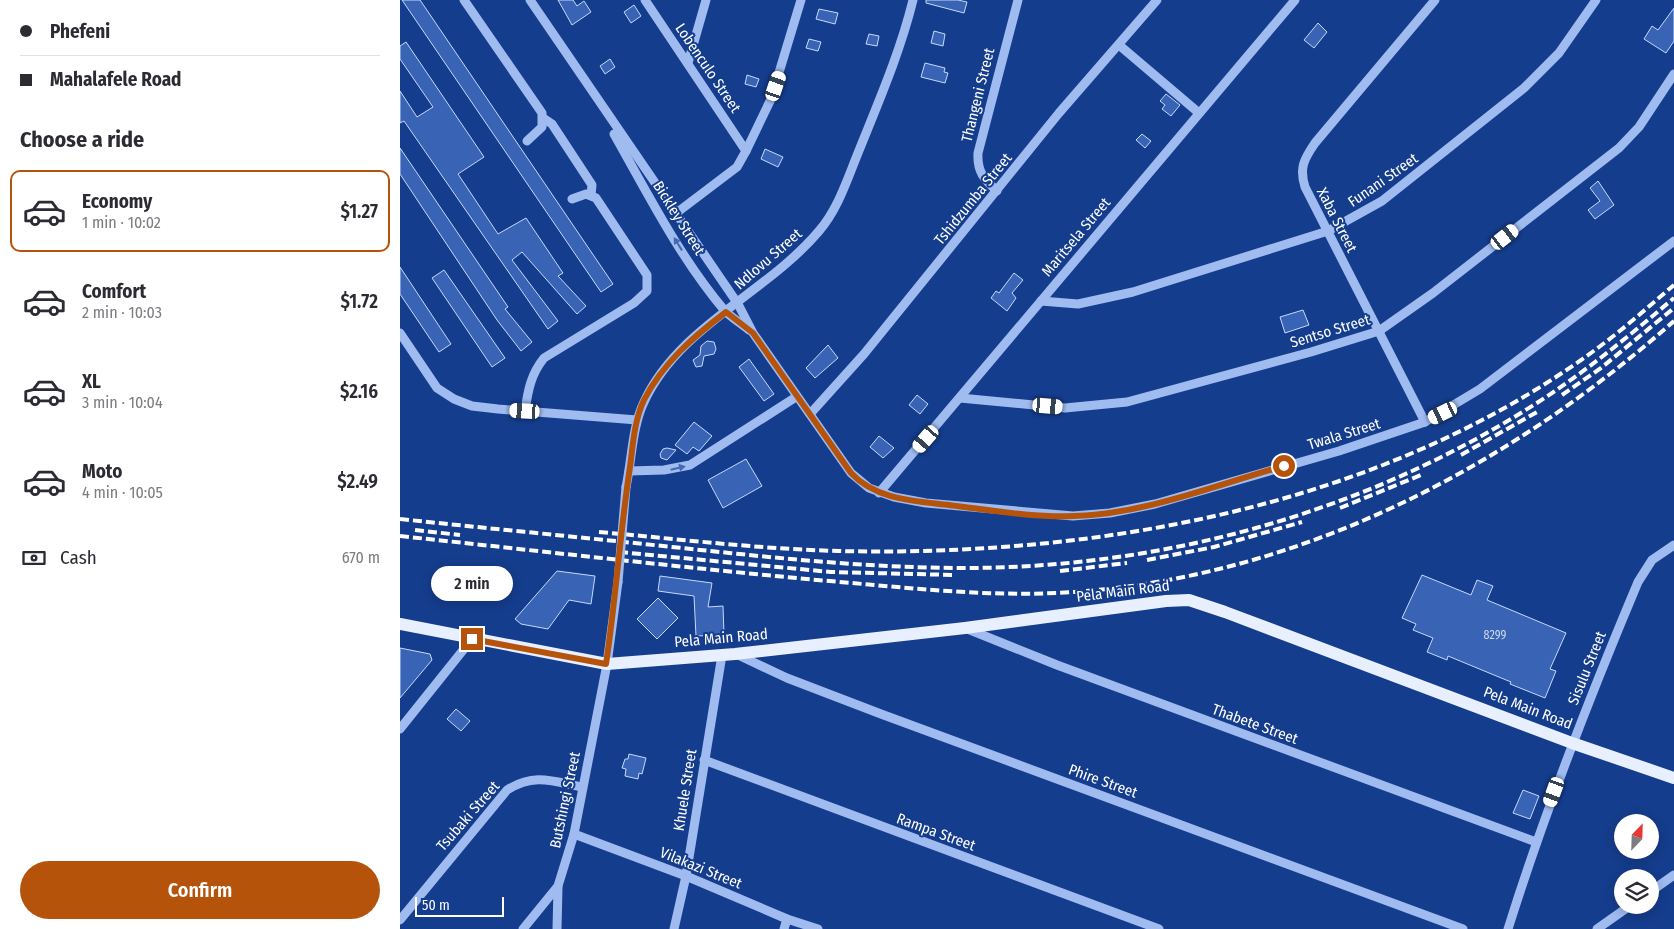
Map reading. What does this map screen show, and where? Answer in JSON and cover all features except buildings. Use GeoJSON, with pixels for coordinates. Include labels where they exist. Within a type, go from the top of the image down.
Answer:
{"type":"FeatureCollection","features":[{"type":"Feature","properties":{"kind":"main road","name":"Pela Main Road"},"geometry":{"type":"LineString","coordinates":[[400,624],[606,664],[735,654],[965,628],[1166,600],[1189,600],[1674,778]]}},
{"type":"Feature","properties":{"kind":"street"},"geometry":{"type":"LineString","coordinates":[[464,0],[543,118],[552,124],[592,185],[591,195]]}},
{"type":"Feature","properties":{"kind":"street","name":"Bickley Street"},"geometry":{"type":"LineString","coordinates":[[530,0],[600,105],[738,304],[753,333],[796,396],[851,473],[858,481],[879,493]]}},
{"type":"Feature","properties":{"kind":"street","name":"Lobenculo Street"},"geometry":{"type":"LineString","coordinates":[[646,0],[746,151]]}},
{"type":"Feature","properties":{"kind":"street"},"geometry":{"type":"LineString","coordinates":[[688,63],[706,0]]}},
{"type":"Feature","properties":{"kind":"street"},"geometry":{"type":"LineString","coordinates":[[675,214],[736,167],[746,151],[771,99],[801,0]]}},
{"type":"Feature","properties":{"kind":"street","name":"Ndlovu Street"},"geometry":{"type":"LineString","coordinates":[[618,582],[626,487],[637,420],[643,402],[666,365],[684,347],[787,264],[820,231],[837,204],[895,59],[913,0]]}},
{"type":"Feature","properties":{"kind":"street","name":"Thangeni Street"},"geometry":{"type":"LineString","coordinates":[[997,191],[980,173],[977,164],[978,153],[1018,0]]}},
{"type":"Feature","properties":{"kind":"street","name":"Tshidzumba Street"},"geometry":{"type":"LineString","coordinates":[[810,414],[864,354],[1059,114],[1157,0]]}},
{"type":"Feature","properties":{"kind":"street","name":"Maritsela Street"},"geometry":{"type":"LineString","coordinates":[[879,493],[1295,0]]}},
{"type":"Feature","properties":{"kind":"street","name":"Xaba Street"},"geometry":{"type":"LineString","coordinates":[[1425,422],[1301,175],[1305,157],[1435,0]]}},
{"type":"Feature","properties":{"kind":"street","name":"Funani Street"},"geometry":{"type":"LineString","coordinates":[[1041,301],[1078,304],[1133,292],[1328,231],[1382,201],[1524,88],[1559,53],[1596,0]]}},
{"type":"Feature","properties":{"kind":"street"},"geometry":{"type":"LineString","coordinates":[[1119,45],[1199,113]]}},
{"type":"Feature","properties":{"kind":"street","name":"Sentso Street"},"geometry":{"type":"LineString","coordinates":[[960,398],[1065,408],[1118,403],[1311,352],[1379,331],[1433,293],[1619,148],[1639,127],[1674,74]]}},
{"type":"Feature","properties":{"kind":"street","name":"Bickley Street"},"geometry":{"type":"LineString","coordinates":[[600,105],[611,130],[671,232],[726,312],[753,333]]}},
{"type":"Feature","properties":{"kind":"street"},"geometry":{"type":"LineString","coordinates":[[527,141],[542,127],[543,118]]}},
{"type":"Feature","properties":{"kind":"street"},"geometry":{"type":"LineString","coordinates":[[525,411],[529,384],[535,370],[544,358],[634,303],[647,291],[647,274],[598,201],[591,195],[577,195],[572,199]]}},
{"type":"Feature","properties":{"kind":"street","name":"Twala Street"},"geometry":{"type":"LineString","coordinates":[[879,493],[926,503],[1053,516],[1110,513],[1155,504],[1339,451],[1425,422],[1480,389],[1674,240]]}},
{"type":"Feature","properties":{"kind":"street"},"geometry":{"type":"LineString","coordinates":[[400,334],[437,388],[454,399],[472,406],[637,420]]}},
{"type":"Feature","properties":{"kind":"street"},"geometry":{"type":"LineString","coordinates":[[629,471],[664,470],[690,465],[796,396]]}},
{"type":"Feature","properties":{"kind":"street","name":"Sisulu Street"},"geometry":{"type":"LineString","coordinates":[[1508,929],[1536,842],[1572,742],[1646,567],[1674,545]]}},
{"type":"Feature","properties":{"kind":"street","name":"Butshingi Street"},"geometry":{"type":"LineString","coordinates":[[523,929],[558,886],[574,834],[606,664],[618,582]]}},
{"type":"Feature","properties":{"kind":"street","name":"Thabete Street"},"geometry":{"type":"LineString","coordinates":[[965,628],[1057,666],[1536,842]]}},
{"type":"Feature","properties":{"kind":"street"},"geometry":{"type":"LineString","coordinates":[[400,730],[472,639]]}},
{"type":"Feature","properties":{"kind":"street","name":"Phire Street"},"geometry":{"type":"LineString","coordinates":[[735,654],[787,678],[880,714],[1463,929]]}},
{"type":"Feature","properties":{"kind":"street","name":"Khuele Street"},"geometry":{"type":"LineString","coordinates":[[674,929],[686,876],[722,655]]}},
{"type":"Feature","properties":{"kind":"street","name":"Rampa Street"},"geometry":{"type":"LineString","coordinates":[[704,760],[1159,929]]}},
{"type":"Feature","properties":{"kind":"street","name":"Tsubaki Street"},"geometry":{"type":"LineString","coordinates":[[400,920],[507,790],[528,780],[538,779],[582,787]]}},
{"type":"Feature","properties":{"kind":"street","name":"Vilakazi Street"},"geometry":{"type":"LineString","coordinates":[[574,834],[686,876],[787,919],[818,929]]}},
{"type":"Feature","properties":{"kind":"street"},"geometry":{"type":"LineString","coordinates":[[1659,886],[1674,875]]}},
{"type":"Feature","properties":{"kind":"street"},"geometry":{"type":"LineString","coordinates":[[557,929],[558,886]]}},
{"type":"Feature","properties":{"kind":"street"},"geometry":{"type":"LineString","coordinates":[[1597,929],[1618,914]]}},
{"type":"Feature","properties":{"kind":"street"},"geometry":{"type":"LineString","coordinates":[[784,929],[787,919]]}},
{"type":"Feature","properties":{"kind":"railway"},"geometry":{"type":"LineString","coordinates":[[599,532],[809,550],[938,550],[1038,544],[1138,531],[1237,511],[1333,483],[1427,447],[1516,402],[1599,347],[1628,325],[1674,285]]}},
{"type":"Feature","properties":{"kind":"railway"},"geometry":{"type":"LineString","coordinates":[[400,519],[788,559],[929,568],[1042,565],[1119,557],[1196,543],[1271,524],[1345,499],[1417,469],[1486,434],[1552,393],[1584,371],[1674,298]]}},
{"type":"Feature","properties":{"kind":"railway"},"geometry":{"type":"LineString","coordinates":[[1562,395],[1601,368],[1674,308]]}},
{"type":"Feature","properties":{"kind":"railway"},"geometry":{"type":"LineString","coordinates":[[400,536],[713,570],[978,593],[1074,592],[1158,582],[1239,564],[1319,538],[1396,506],[1470,468],[1541,424],[1609,374],[1674,321]]}},
{"type":"Feature","properties":{"kind":"railway"},"geometry":{"type":"LineString","coordinates":[[1461,455],[1537,412]]}},
{"type":"Feature","properties":{"kind":"railway"},"geometry":{"type":"LineString","coordinates":[[1340,508],[1421,475]]}},
{"type":"Feature","properties":{"kind":"railway"},"geometry":{"type":"LineString","coordinates":[[1147,560],[1214,547],[1302,522]]}},
{"type":"Feature","properties":{"kind":"railway"},"geometry":{"type":"LineString","coordinates":[[415,530],[460,535]]}},
{"type":"Feature","properties":{"kind":"railway"},"geometry":{"type":"LineString","coordinates":[[619,552],[831,572],[955,575]]}},
{"type":"Feature","properties":{"kind":"railway"},"geometry":{"type":"LineString","coordinates":[[1060,571],[1127,563]]}},
{"type":"Feature","properties":{"kind":"route"},"geometry":{"type":"LineString","coordinates":[[472,639],[606,664],[618,582],[626,487],[637,420],[643,402],[666,365],[684,347],[726,312],[753,333],[851,473],[858,481],[879,493],[926,503],[1039,515],[1089,515],[1155,504],[1284,466]]}}]}
